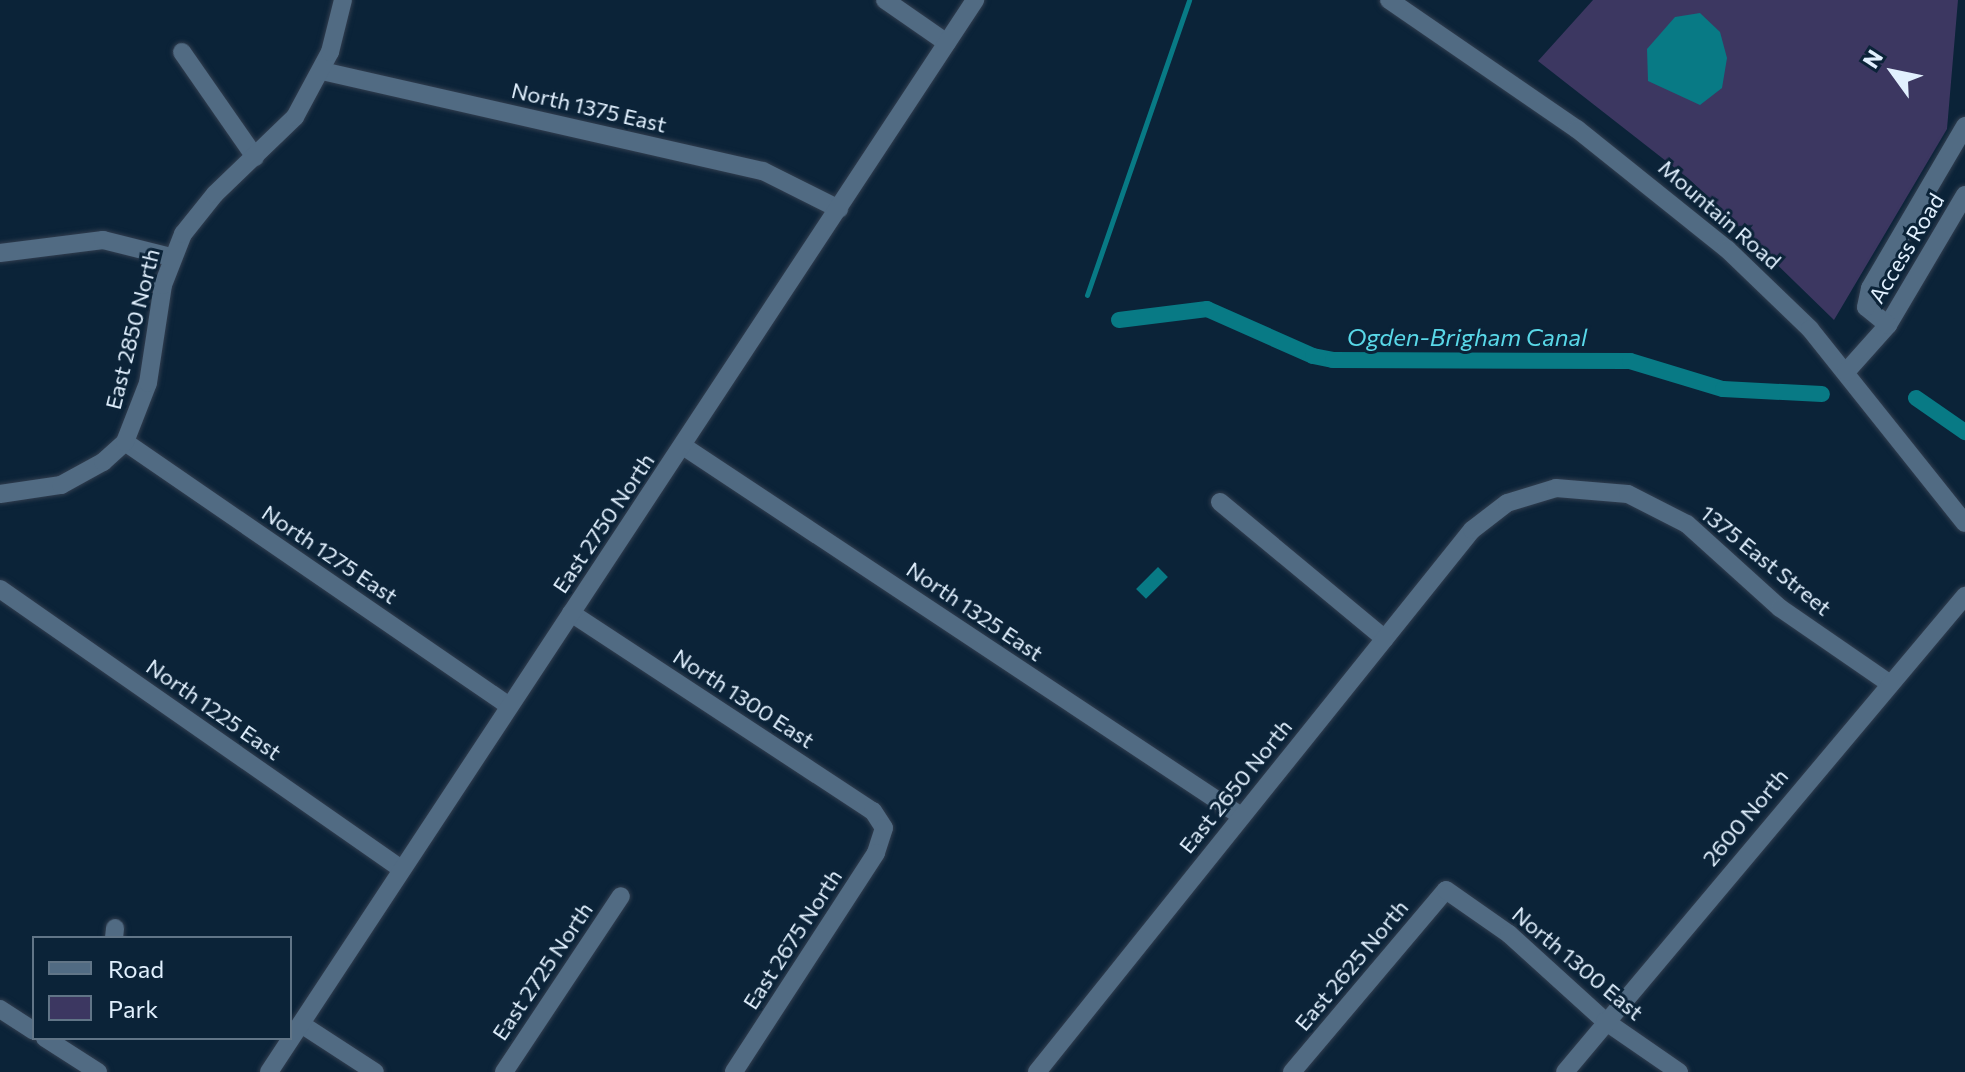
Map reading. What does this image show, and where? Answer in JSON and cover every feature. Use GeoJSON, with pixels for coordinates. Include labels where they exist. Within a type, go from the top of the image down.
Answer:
{"type":"FeatureCollection","features":[{"type":"Feature","properties":{"kind":"street","name":"East 2850 North"},"geometry":{"type":"LineString","coordinates":[[0,494],[61,485],[103,462],[125,442],[148,383],[171,257],[197,214],[295,117],[322,71],[343,0]]}},
{"type":"Feature","properties":{"kind":"street"},"geometry":{"type":"LineString","coordinates":[[885,0],[947,43]]}},
{"type":"Feature","properties":{"kind":"street","name":"East 2750 North"},"geometry":{"type":"LineString","coordinates":[[292,1038],[975,0]]}},
{"type":"Feature","properties":{"kind":"street","name":"Mountain Road"},"geometry":{"type":"LineString","coordinates":[[1389,0],[1577,129],[1663,195],[1770,289],[1846,372],[1965,523]]}},
{"type":"Feature","properties":{"kind":"street"},"geometry":{"type":"LineString","coordinates":[[182,52],[255,157]]}},
{"type":"Feature","properties":{"kind":"street","name":"North 1375 East"},"geometry":{"type":"LineString","coordinates":[[322,71],[763,171],[839,209]]}},
{"type":"Feature","properties":{"kind":"street"},"geometry":{"type":"LineString","coordinates":[[1888,325],[1866,307],[1870,288],[1965,126]]}},
{"type":"Feature","properties":{"kind":"street","name":"Access Road"},"geometry":{"type":"LineString","coordinates":[[1846,372],[1888,325],[1965,195]]}},
{"type":"Feature","properties":{"kind":"street"},"geometry":{"type":"LineString","coordinates":[[0,253],[103,240],[171,257]]}},
{"type":"Feature","properties":{"kind":"street","name":"North 1275 East"},"geometry":{"type":"LineString","coordinates":[[125,442],[509,706]]}},
{"type":"Feature","properties":{"kind":"street","name":"North 1325 East"},"geometry":{"type":"LineString","coordinates":[[683,446],[1241,816]]}},
{"type":"Feature","properties":{"kind":"street","name":"1375 East Street"},"geometry":{"type":"LineString","coordinates":[[1472,530],[1507,503],[1556,488],[1628,494],[1687,524],[1780,608],[1890,684]]}},
{"type":"Feature","properties":{"kind":"street"},"geometry":{"type":"LineString","coordinates":[[1220,502],[1385,639]]}},
{"type":"Feature","properties":{"kind":"street","name":"East 2650 North"},"geometry":{"type":"LineString","coordinates":[[1037,1072],[1472,530]]}},
{"type":"Feature","properties":{"kind":"street","name":"North 1225 East"},"geometry":{"type":"LineString","coordinates":[[0,589],[402,869]]}},
{"type":"Feature","properties":{"kind":"street","name":"2600 North"},"geometry":{"type":"LineString","coordinates":[[1565,1072],[1965,596]]}},
{"type":"Feature","properties":{"kind":"street","name":"North 1300 East"},"geometry":{"type":"LineString","coordinates":[[571,613],[873,811],[884,828]]}},
{"type":"Feature","properties":{"kind":"street","name":"East 2675 North"},"geometry":{"type":"LineString","coordinates":[[734,1072],[876,853],[884,828]]}},
{"type":"Feature","properties":{"kind":"street","name":"North 1300 East"},"geometry":{"type":"LineString","coordinates":[[1446,890],[1509,934],[1605,1021],[1679,1072]]}},
{"type":"Feature","properties":{"kind":"street","name":"East 2625 North"},"geometry":{"type":"LineString","coordinates":[[1292,1072],[1446,890]]}},
{"type":"Feature","properties":{"kind":"street","name":"East 2725 North"},"geometry":{"type":"LineString","coordinates":[[504,1072],[621,896]]}},
{"type":"Feature","properties":{"kind":"street"},"geometry":{"type":"LineString","coordinates":[[0,1009],[32,1030]]}},
{"type":"Feature","properties":{"kind":"street"},"geometry":{"type":"LineString","coordinates":[[301,1024],[375,1072]]}},
{"type":"Feature","properties":{"kind":"street"},"geometry":{"type":"LineString","coordinates":[[54,1040],[98,1072]]}},
{"type":"Feature","properties":{"kind":"street","name":"East 2750 North"},"geometry":{"type":"LineString","coordinates":[[269,1072],[290,1040]]}},
{"type":"Feature","properties":{"kind":"green space"},"geometry":{"type":"Polygon","coordinates":[[[1593,0],[1958,0],[1947,129],[1834,320],[1689,179],[1538,61],[1593,0]]]}},
{"type":"Feature","properties":{"kind":"shaded area"},"geometry":{"type":"Polygon","coordinates":[[[1700,13],[1720,32],[1727,58],[1722,88],[1700,105],[1648,81],[1647,49],[1675,17],[1700,13]]]}},
{"type":"Feature","properties":{"kind":"shaded area"},"geometry":{"type":"Polygon","coordinates":[[[1158,567],[1168,577],[1146,599],[1136,589],[1158,567]]]}},
{"type":"Feature","properties":{"kind":"waterway"},"geometry":{"type":"LineString","coordinates":[[1087,295],[1189,0]]}},
{"type":"Feature","properties":{"kind":"waterway","name":"Ogden-Brigham Canal"},"geometry":{"type":"LineString","coordinates":[[1119,320],[1207,309],[1313,356],[1333,360],[1630,361],[1723,389],[1822,394]]}},
{"type":"Feature","properties":{"kind":"waterway","name":"Ogden-Brigham Canal"},"geometry":{"type":"LineString","coordinates":[[1916,398],[1965,432]]}}]}
